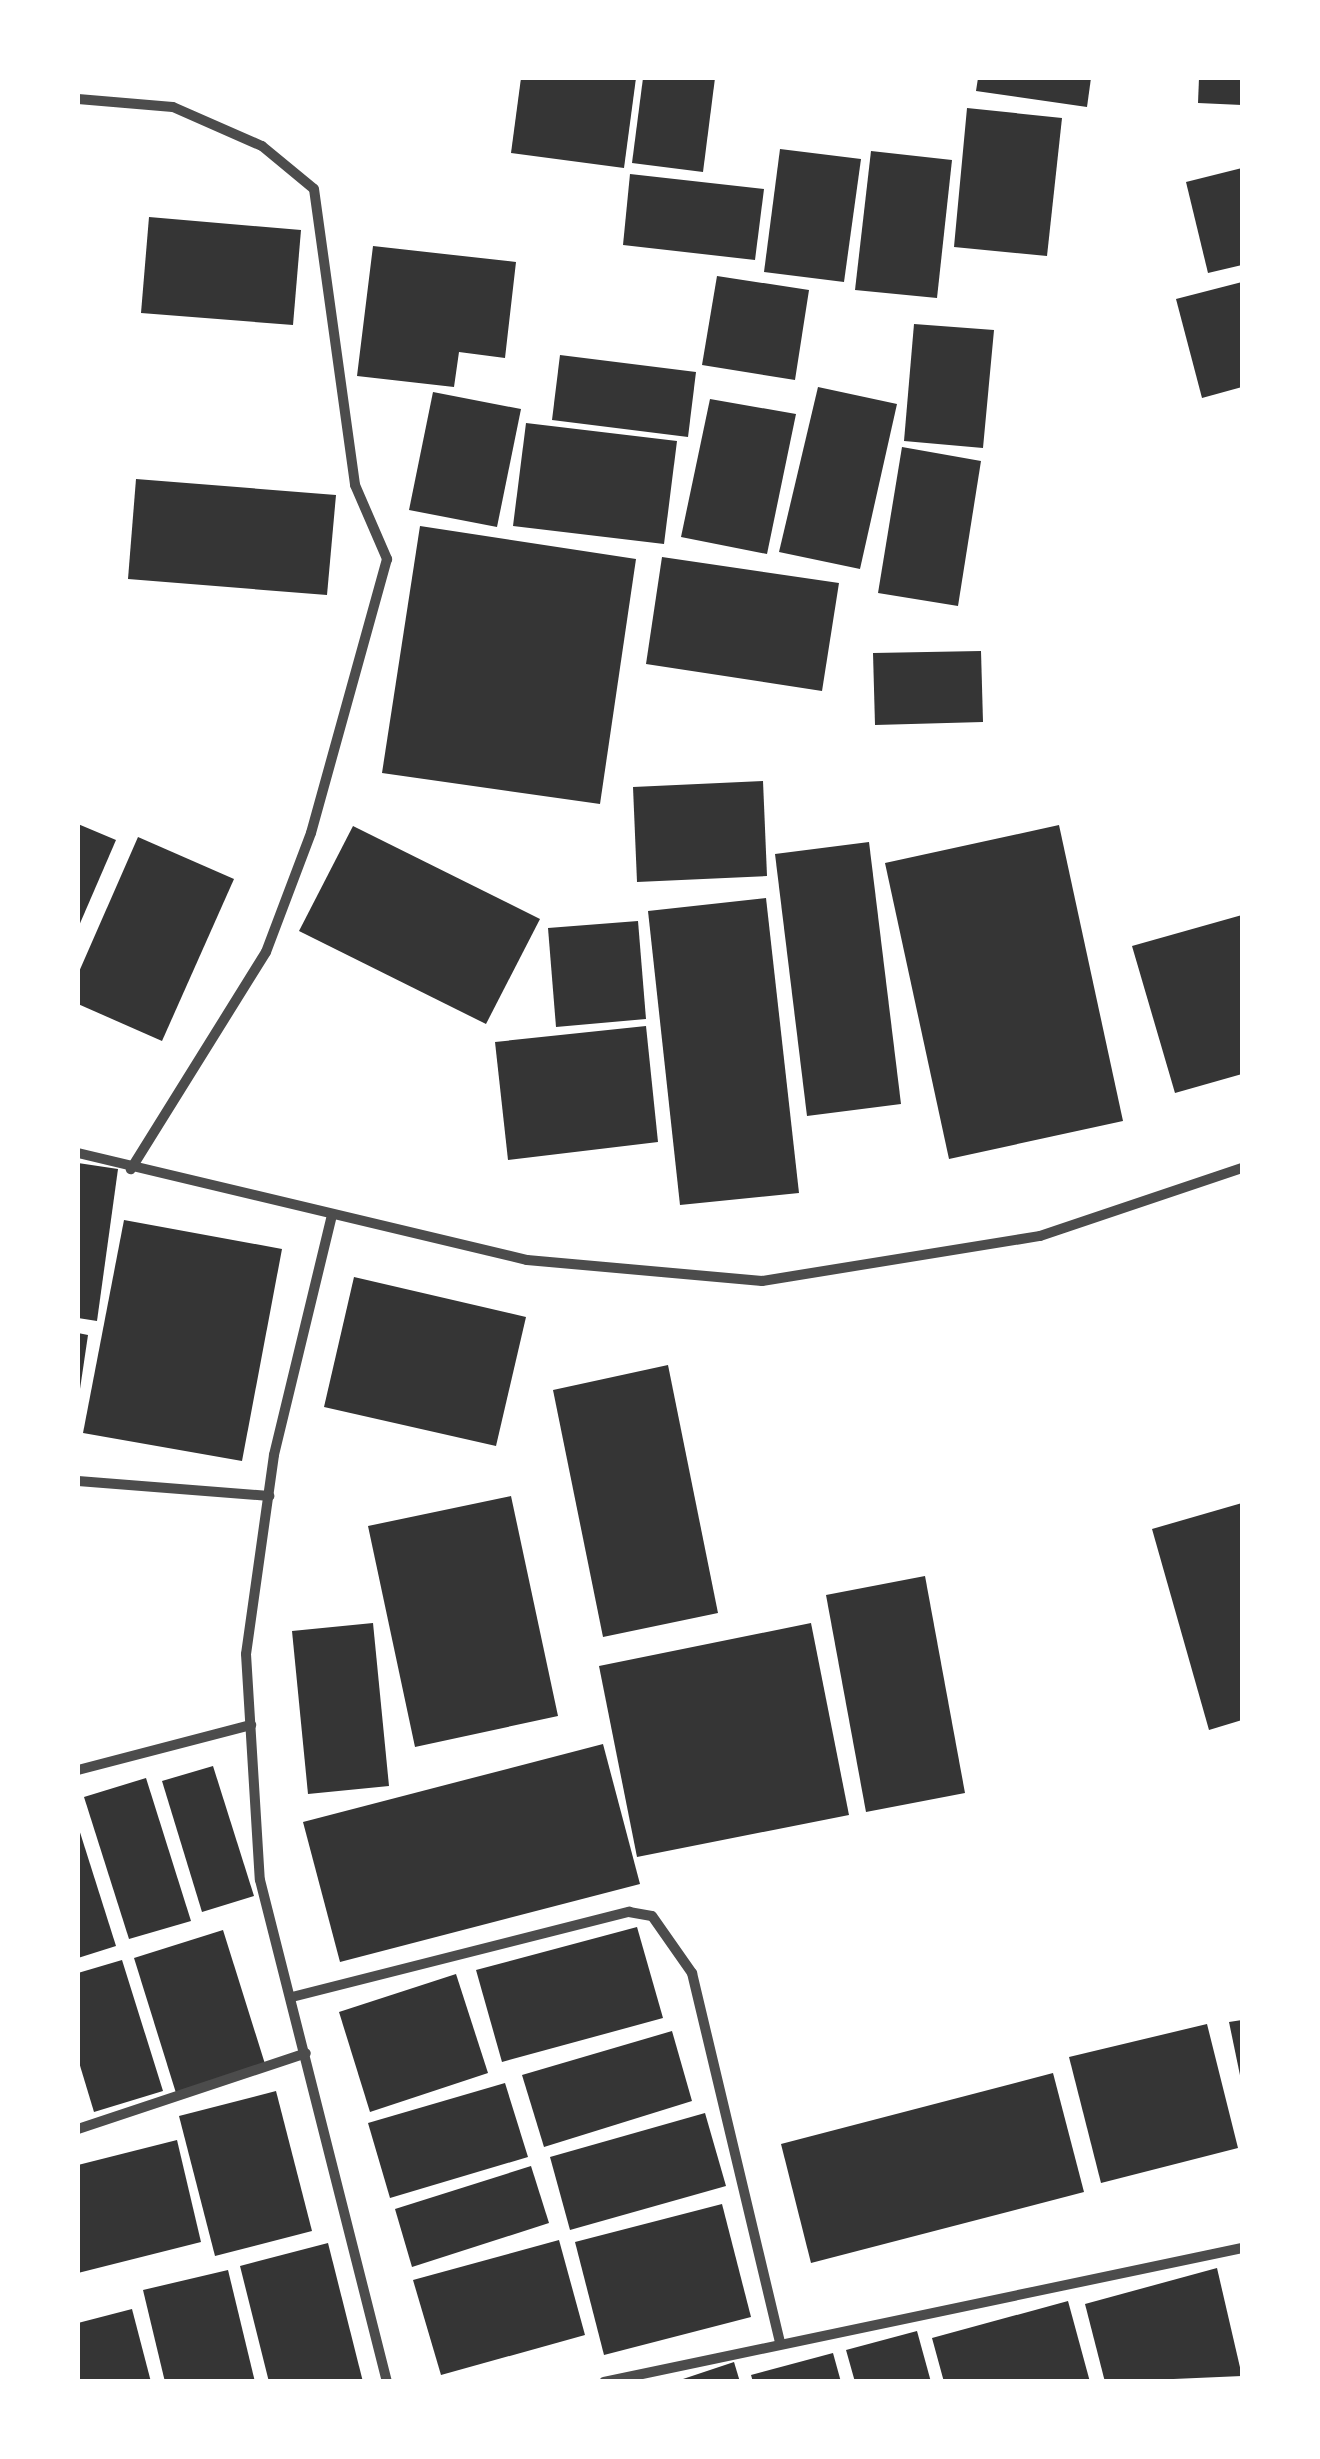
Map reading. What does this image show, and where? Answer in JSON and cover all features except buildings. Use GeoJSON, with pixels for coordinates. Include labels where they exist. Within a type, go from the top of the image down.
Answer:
{"type":"FeatureCollection","features":[{"type":"Feature","properties":{"kind":"street"},"geometry":{"type":"LineString","coordinates":[[78,99],[173,107],[262,146],[314,188],[356,484],[386,559],[312,833],[266,952],[131,1169]]}},
{"type":"Feature","properties":{"kind":"street"},"geometry":{"type":"LineString","coordinates":[[78,1153],[131,1169],[527,1260],[762,1281],[1040,1236],[1242,1168]]}},
{"type":"Feature","properties":{"kind":"street"},"geometry":{"type":"LineString","coordinates":[[332,1215],[268,1496],[246,1654],[260,1880],[387,2382]]}},
{"type":"Feature","properties":{"kind":"street"},"geometry":{"type":"LineString","coordinates":[[78,1482],[268,1496]]}},
{"type":"Feature","properties":{"kind":"street"},"geometry":{"type":"LineString","coordinates":[[78,1770],[251,1725]]}},
{"type":"Feature","properties":{"kind":"street"},"geometry":{"type":"LineString","coordinates":[[292,1997],[629,1912],[652,1916],[692,1973],[780,2343]]}},
{"type":"Feature","properties":{"kind":"street"},"geometry":{"type":"LineString","coordinates":[[78,2129],[306,2053]]}},
{"type":"Feature","properties":{"kind":"street"},"geometry":{"type":"LineString","coordinates":[[604,2382],[1242,2248]]}}]}
